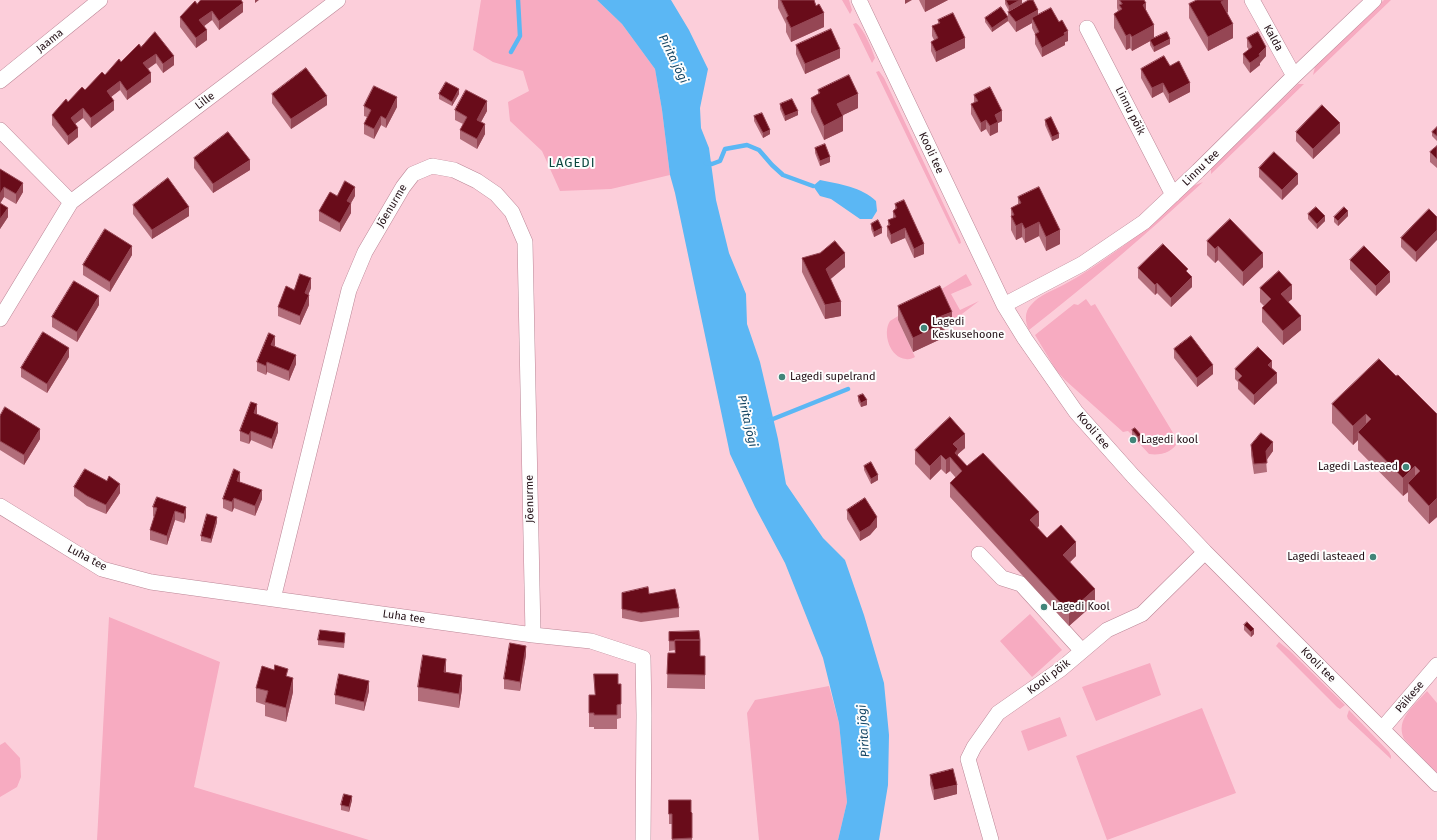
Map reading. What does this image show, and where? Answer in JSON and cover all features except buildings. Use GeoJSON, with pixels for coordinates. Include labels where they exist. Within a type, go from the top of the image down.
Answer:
{"type":"FeatureCollection","features":[{"type":"Feature","properties":{"kind":"street","name":"Jaama"},"geometry":{"type":"LineString","coordinates":[[0,81],[100,0]]}},
{"type":"Feature","properties":{"kind":"street","name":"Lille"},"geometry":{"type":"LineString","coordinates":[[0,319],[71,202],[338,0]]}},
{"type":"Feature","properties":{"kind":"street","name":"Kooli tee"},"geometry":{"type":"LineString","coordinates":[[859,0],[1004,305],[1025,339],[1076,412],[1133,476],[1205,552],[1437,784]]}},
{"type":"Feature","properties":{"kind":"street","name":"Kalda"},"geometry":{"type":"LineString","coordinates":[[1252,0],[1294,76]]}},
{"type":"Feature","properties":{"kind":"street","name":"Linnu tee"},"geometry":{"type":"LineString","coordinates":[[1004,305],[1088,259],[1144,222],[1374,0]]}},
{"type":"Feature","properties":{"kind":"street","name":"Linnu põik"},"geometry":{"type":"LineString","coordinates":[[1087,28],[1173,195]]}},
{"type":"Feature","properties":{"kind":"street"},"geometry":{"type":"LineString","coordinates":[[0,130],[71,202]]}},
{"type":"Feature","properties":{"kind":"street","name":"Jõenurme"},"geometry":{"type":"LineString","coordinates":[[273,599],[349,290],[365,252],[402,187],[413,174],[432,166],[454,170],[477,181],[496,194],[512,212],[525,242],[533,635]]}},
{"type":"Feature","properties":{"kind":"street","name":"Luha tee"},"geometry":{"type":"LineString","coordinates":[[0,506],[102,569],[151,582],[533,635],[591,641],[643,658],[643,840]]}},
{"type":"Feature","properties":{"kind":"street","name":"Kooli põik"},"geometry":{"type":"LineString","coordinates":[[991,840],[968,759],[974,747],[998,713],[1061,669],[1107,630],[1142,614],[1205,552]]}},
{"type":"Feature","properties":{"kind":"street"},"geometry":{"type":"LineString","coordinates":[[979,554],[1002,578],[1021,584],[1082,651]]}},
{"type":"Feature","properties":{"kind":"street","name":"Päikese"},"geometry":{"type":"LineString","coordinates":[[1382,729],[1437,665]]}},
{"type":"Feature","properties":{"kind":"shaded area"},"geometry":{"type":"Polygon","coordinates":[[[481,0],[597,0],[622,24],[655,69],[670,175],[611,189],[560,191],[542,151],[510,121],[508,102],[529,91],[523,71],[493,62],[473,50],[481,0]]]}},
{"type":"Feature","properties":{"kind":"shaded area"},"geometry":{"type":"Polygon","coordinates":[[[842,0],[849,0],[852,10],[850,14],[842,0]]]}},
{"type":"Feature","properties":{"kind":"shaded area"},"geometry":{"type":"Polygon","coordinates":[[[1384,0],[1391,0],[1313,75],[1315,67],[1384,0]]]}},
{"type":"Feature","properties":{"kind":"shaded area"},"geometry":{"type":"Polygon","coordinates":[[[856,23],[865,34],[872,50],[875,58],[872,63],[853,24],[856,23]]]}},
{"type":"Feature","properties":{"kind":"shaded area"},"geometry":{"type":"Polygon","coordinates":[[[879,71],[884,78],[960,239],[961,243],[959,244],[876,72],[879,71]]]}},
{"type":"Feature","properties":{"kind":"shaded area"},"geometry":{"type":"Polygon","coordinates":[[[1298,84],[1304,84],[1211,174],[1211,169],[1298,84]]]}},
{"type":"Feature","properties":{"kind":"shaded area"},"geometry":{"type":"Polygon","coordinates":[[[1203,182],[1118,258],[1029,330],[1026,314],[1034,301],[1082,274],[1120,248],[1152,223],[1193,186],[1203,182]]]}},
{"type":"Feature","properties":{"kind":"shaded area"},"geometry":{"type":"Polygon","coordinates":[[[966,274],[972,285],[951,294],[960,310],[979,301],[958,317],[952,326],[898,320],[915,357],[911,359],[900,358],[892,350],[887,338],[890,321],[966,274]]]}},
{"type":"Feature","properties":{"kind":"shaded area"},"geometry":{"type":"Polygon","coordinates":[[[1086,299],[1091,306],[1095,304],[1178,441],[1170,450],[1162,454],[1149,454],[1138,442],[1135,432],[1132,435],[1128,431],[1123,432],[1065,380],[1056,370],[1035,335],[1074,304],[1078,305],[1086,299]]]}},
{"type":"Feature","properties":{"kind":"shaded area"},"geometry":{"type":"Polygon","coordinates":[[[1030,614],[1062,650],[1032,677],[1000,641],[1030,614]]]}},
{"type":"Feature","properties":{"kind":"shaded area"},"geometry":{"type":"Polygon","coordinates":[[[109,617],[220,662],[194,787],[369,840],[97,840],[109,617]]]}},
{"type":"Feature","properties":{"kind":"shaded area"},"geometry":{"type":"Polygon","coordinates":[[[1279,642],[1345,705],[1340,709],[1337,707],[1276,646],[1279,642]]]}},
{"type":"Feature","properties":{"kind":"shaded area"},"geometry":{"type":"Polygon","coordinates":[[[1150,663],[1161,695],[1096,721],[1082,687],[1150,663]]]}},
{"type":"Feature","properties":{"kind":"shaded area"},"geometry":{"type":"Polygon","coordinates":[[[829,686],[839,723],[847,802],[838,840],[759,840],[747,713],[755,700],[829,686]]]}},
{"type":"Feature","properties":{"kind":"shaded area"},"geometry":{"type":"Polygon","coordinates":[[[1427,691],[1437,703],[1437,773],[1404,739],[1402,732],[1402,725],[1407,713],[1427,691]]]}},
{"type":"Feature","properties":{"kind":"shaded area"},"geometry":{"type":"Polygon","coordinates":[[[1202,708],[1236,793],[1107,840],[1076,756],[1202,708]]]}},
{"type":"Feature","properties":{"kind":"shaded area"},"geometry":{"type":"Polygon","coordinates":[[[1349,710],[1389,752],[1391,759],[1348,719],[1347,716],[1349,710]]]}},
{"type":"Feature","properties":{"kind":"shaded area"},"geometry":{"type":"Polygon","coordinates":[[[1060,717],[1067,736],[1028,751],[1021,731],[1060,717]]]}},
{"type":"Feature","properties":{"kind":"shaded area"},"geometry":{"type":"Polygon","coordinates":[[[5,742],[20,758],[21,777],[17,787],[0,797],[0,745],[5,742]]]}},
{"type":"Feature","properties":{"kind":"water","name":"Pirita jõgi"},"geometry":{"type":"Polygon","coordinates":[[[597,0],[671,0],[689,30],[708,69],[700,108],[701,128],[709,148],[716,200],[729,253],[746,294],[747,324],[760,362],[778,439],[786,484],[823,538],[845,560],[864,615],[884,683],[889,735],[888,785],[879,840],[838,840],[847,802],[839,723],[823,658],[785,563],[755,507],[730,454],[670,175],[655,69],[622,24],[597,0]]]}},
{"type":"Feature","properties":{"kind":"water"},"geometry":{"type":"Polygon","coordinates":[[[820,180],[857,189],[870,196],[876,201],[877,211],[872,219],[860,219],[831,199],[820,196],[813,186],[820,180]]]}},
{"type":"Feature","properties":{"kind":"waterway"},"geometry":{"type":"LineString","coordinates":[[511,52],[520,36],[518,0]]}},
{"type":"Feature","properties":{"kind":"waterway"},"geometry":{"type":"LineString","coordinates":[[706,163],[712,164],[720,161],[725,149],[747,145],[759,150],[783,175],[813,186]]}},
{"type":"Feature","properties":{"kind":"waterway"},"geometry":{"type":"LineString","coordinates":[[768,421],[848,389]]}},
{"type":"Feature","properties":{"kind":"place","name":"Lagedi Keskusehoone"},"geometry":{"type":"Point","coordinates":[924,328]}},
{"type":"Feature","properties":{"kind":"place","name":"Lagedi supelrand"},"geometry":{"type":"Point","coordinates":[782,377]}},
{"type":"Feature","properties":{"kind":"place","name":"Lagedi kool"},"geometry":{"type":"Point","coordinates":[1133,440]}},
{"type":"Feature","properties":{"kind":"place","name":"Lagedi Lasteaed"},"geometry":{"type":"Point","coordinates":[1406,467]}},
{"type":"Feature","properties":{"kind":"place","name":"Lagedi lasteaed"},"geometry":{"type":"Point","coordinates":[1373,557]}},
{"type":"Feature","properties":{"kind":"place","name":"Lagedi Kool"},"geometry":{"type":"Point","coordinates":[1044,607]}},
{"type":"Feature","properties":{"kind":"district","name":"LAGEDI"},"geometry":{"type":"Point","coordinates":[572,163]}}]}
